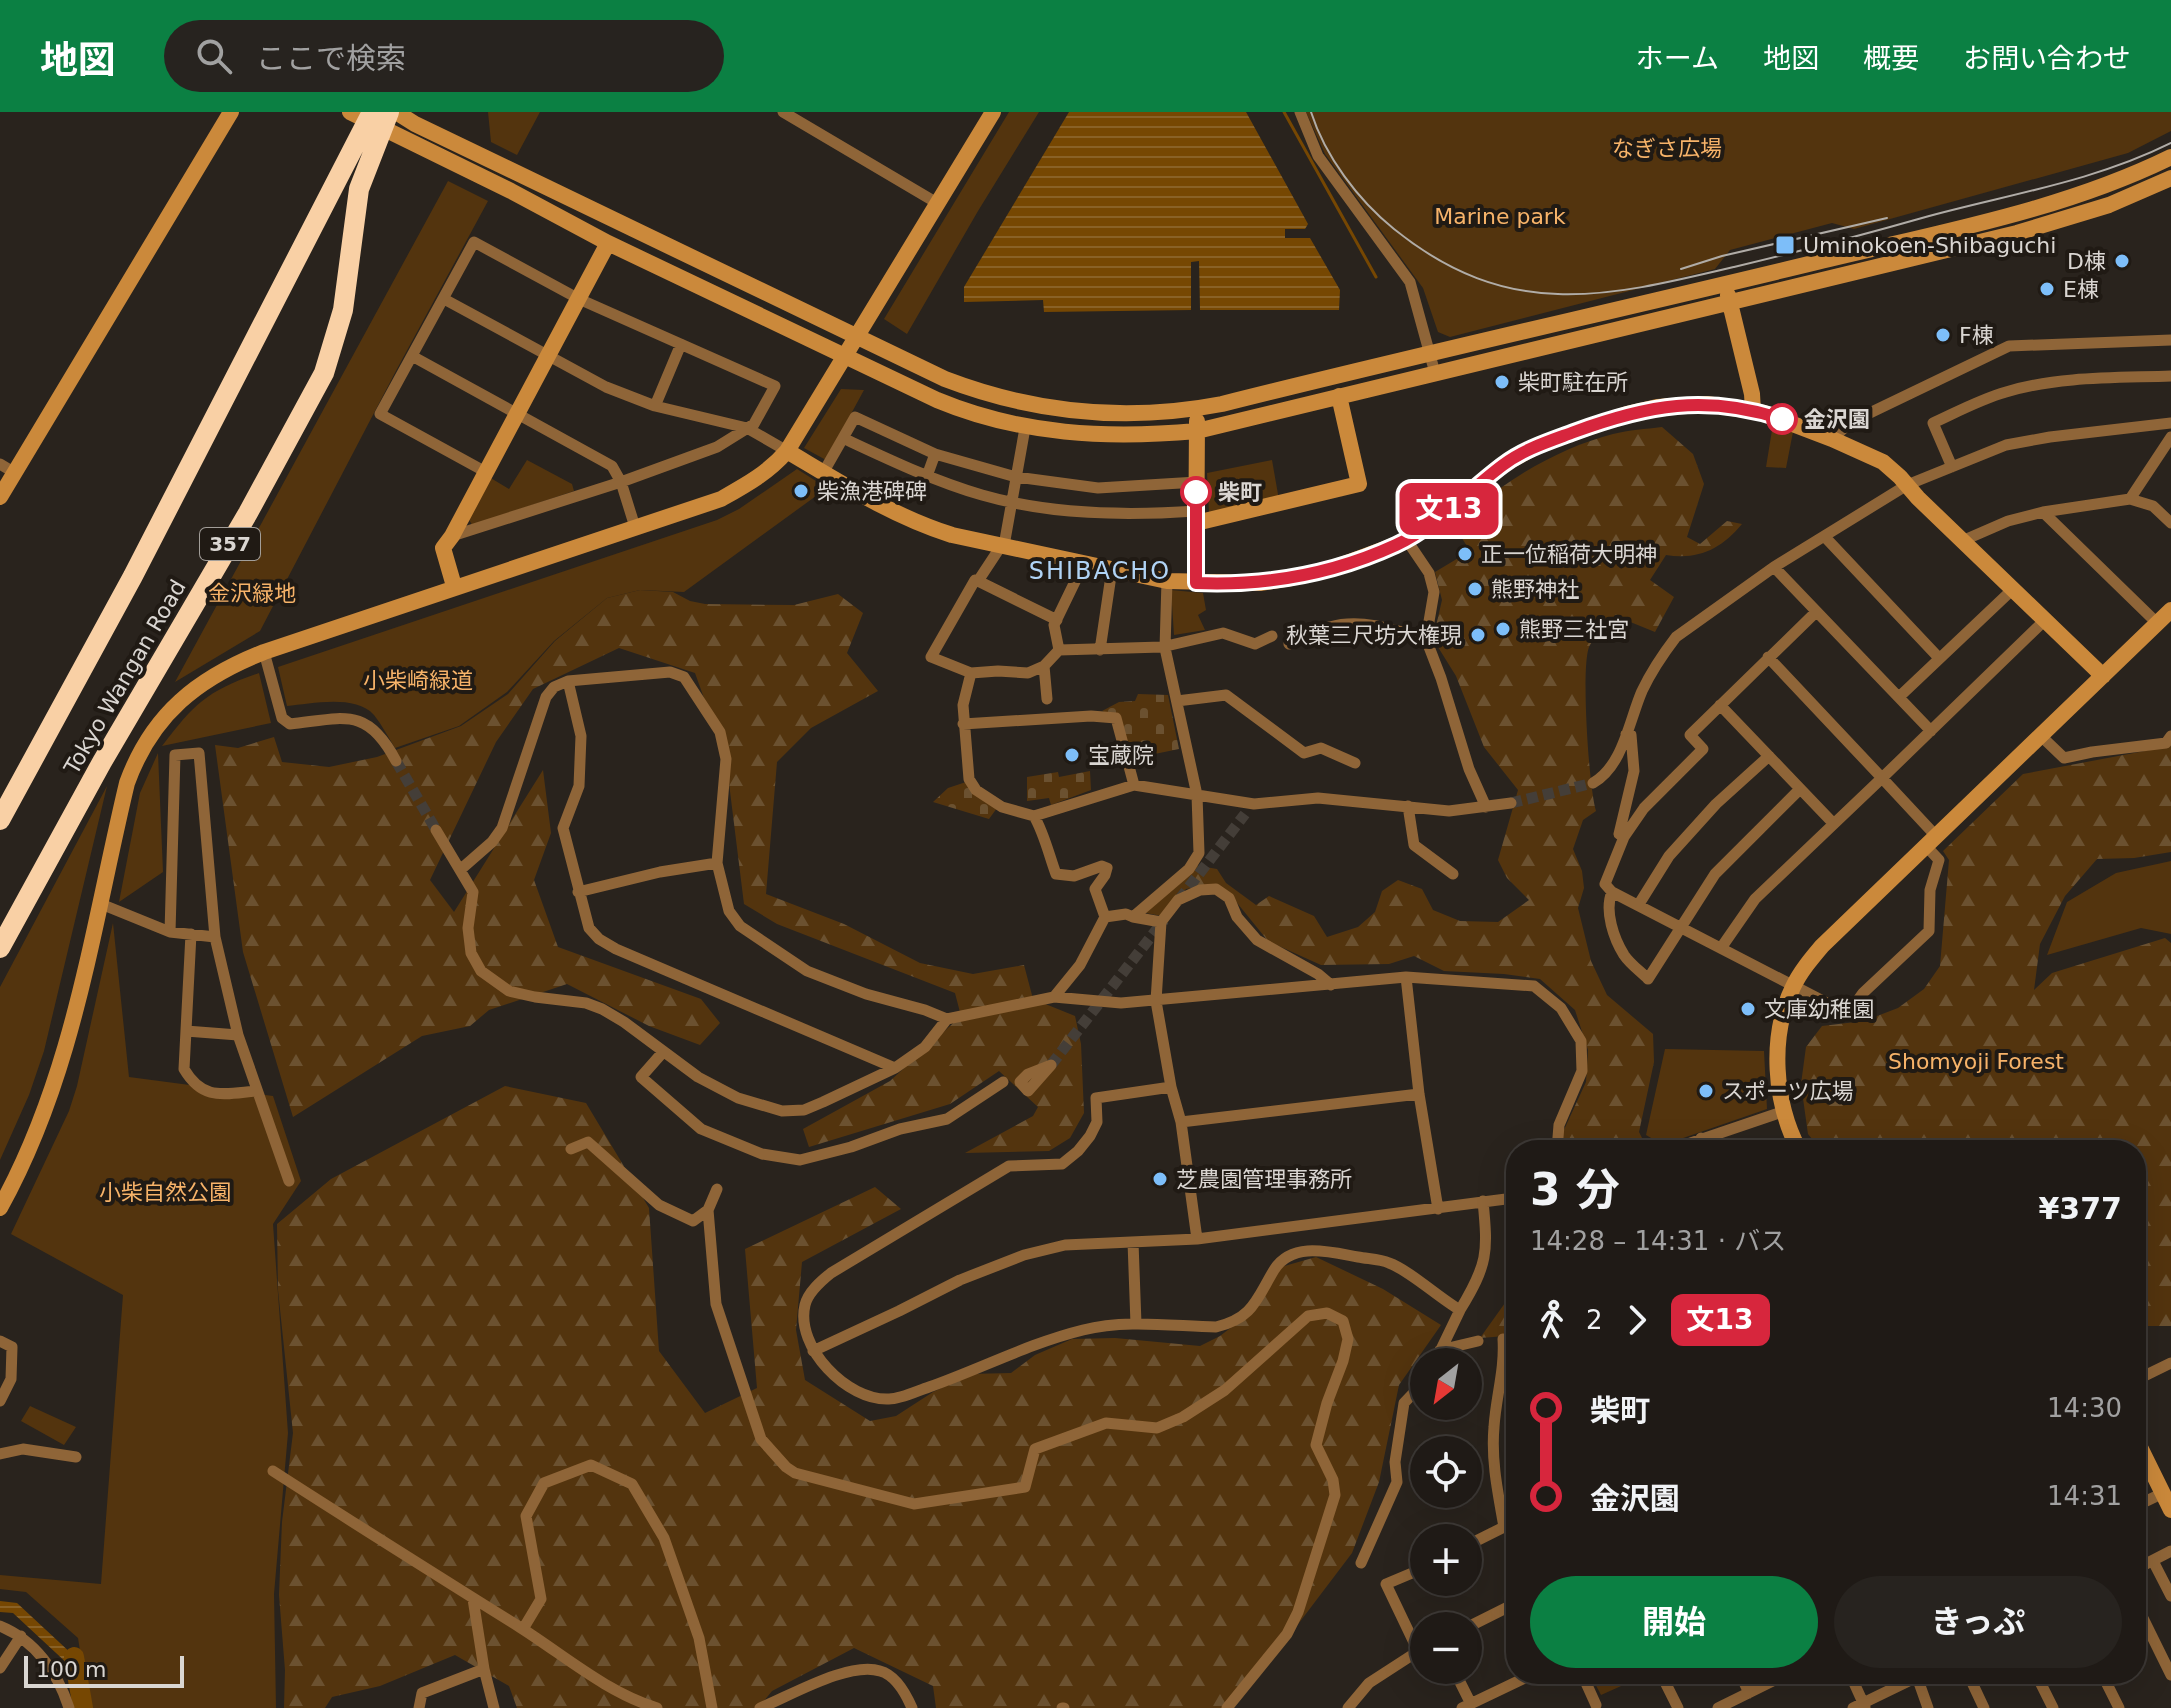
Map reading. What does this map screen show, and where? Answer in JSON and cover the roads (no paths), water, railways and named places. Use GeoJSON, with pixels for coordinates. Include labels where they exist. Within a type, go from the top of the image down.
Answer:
{"type":"FeatureCollection","features":[{"type":"Feature","properties":{"kind":"highway","name":"Tokyo Wangan Road"},"geometry":{"type":"LineString","coordinates":[[0,820],[133,576],[372,117]]}},
{"type":"Feature","properties":{"kind":"highway","name":"Tokyo Wangan Road"},"geometry":{"type":"LineString","coordinates":[[0,948],[102,762],[248,513],[324,373],[343,310],[372,117]]}},
{"type":"Feature","properties":{"kind":"street"},"geometry":{"type":"LineString","coordinates":[[0,497],[7,468],[231,112]]}},
{"type":"Feature","properties":{"kind":"street"},"geometry":{"type":"LineString","coordinates":[[396,112],[415,124],[945,379],[1020,403],[1100,413],[1197,409],[1725,284],[2055,204],[2116,182],[2171,157]]}},
{"type":"Feature","properties":{"kind":"street"},"geometry":{"type":"LineString","coordinates":[[783,112],[937,203]]}},
{"type":"Feature","properties":{"kind":"street"},"geometry":{"type":"LineString","coordinates":[[0,1208],[43,1118],[68,1046],[127,783],[140,753],[160,722],[194,687],[225,667],[454,586],[721,499],[754,481],[787,451],[993,112]]}},
{"type":"Feature","properties":{"kind":"street"},"geometry":{"type":"LineString","coordinates":[[1300,112],[1318,156],[1410,282],[1435,373]]}},
{"type":"Feature","properties":{"kind":"street"},"geometry":{"type":"LineString","coordinates":[[372,117],[608,243],[844,357],[967,412],[1025,428],[1109,436],[1197,431],[1730,302],[2062,221],[2171,178]]}},
{"type":"Feature","properties":{"kind":"street"},"geometry":{"type":"LineString","coordinates":[[452,536],[621,482],[717,447],[754,424],[775,386],[579,299],[474,242],[380,414],[484,471]]}},
{"type":"Feature","properties":{"kind":"street"},"geometry":{"type":"LineString","coordinates":[[454,586],[443,548],[608,243]]}},
{"type":"Feature","properties":{"kind":"street"},"geometry":{"type":"LineString","coordinates":[[1725,284],[1752,394],[1753,411]]}},
{"type":"Feature","properties":{"kind":"street"},"geometry":{"type":"LineString","coordinates":[[444,299],[606,387],[655,406],[747,428],[881,507],[919,525],[1083,565],[1167,581],[1260,583],[1336,567],[1402,542],[1422,530],[1504,464],[1541,444],[1627,414],[1657,407],[1707,404],[1753,411],[1780,418],[1883,462],[2103,676]]}},
{"type":"Feature","properties":{"kind":"street"},"geometry":{"type":"LineString","coordinates":[[1832,439],[1851,422],[2009,346],[2171,340]]}},
{"type":"Feature","properties":{"kind":"street"},"geometry":{"type":"LineString","coordinates":[[655,406],[681,344]]}},
{"type":"Feature","properties":{"kind":"street"},"geometry":{"type":"LineString","coordinates":[[412,356],[612,466],[621,482],[635,527]]}},
{"type":"Feature","properties":{"kind":"street"},"geometry":{"type":"LineString","coordinates":[[1952,467],[1933,423],[1979,402],[2037,384],[2093,378],[2171,376]]}},
{"type":"Feature","properties":{"kind":"street"},"geometry":{"type":"LineString","coordinates":[[845,439],[927,476],[1010,501],[1085,512],[1196,517],[1359,484],[1339,396]]}},
{"type":"Feature","properties":{"kind":"street"},"geometry":{"type":"LineString","coordinates":[[1196,583],[1197,409]]}},
{"type":"Feature","properties":{"kind":"street"},"geometry":{"type":"LineString","coordinates":[[823,473],[855,417],[935,454],[1016,477],[1098,488],[1197,482]]}},
{"type":"Feature","properties":{"kind":"street"},"geometry":{"type":"LineString","coordinates":[[1593,783],[1607,775],[1663,653],[1676,637],[1774,567],[1907,485],[2006,445],[2171,423]]}},
{"type":"Feature","properties":{"kind":"street"},"geometry":{"type":"LineString","coordinates":[[1025,428],[1002,546],[965,594],[931,657],[971,673],[1028,673],[1044,666],[1059,650],[1162,647],[1215,634],[1232,635],[1255,644],[1272,636]]}},
{"type":"Feature","properties":{"kind":"street"},"geometry":{"type":"LineString","coordinates":[[2130,499],[2171,437]]}},
{"type":"Feature","properties":{"kind":"street"},"geometry":{"type":"LineString","coordinates":[[927,476],[935,454]]}},
{"type":"Feature","properties":{"kind":"street"},"geometry":{"type":"LineString","coordinates":[[1962,541],[2008,521],[2043,512],[2130,499],[2153,506],[2171,523]]}},
{"type":"Feature","properties":{"kind":"street"},"geometry":{"type":"LineString","coordinates":[[2043,512],[2157,623]]}},
{"type":"Feature","properties":{"kind":"street"},"geometry":{"type":"LineString","coordinates":[[1824,536],[1939,658]]}},
{"type":"Feature","properties":{"kind":"street"},"geometry":{"type":"LineString","coordinates":[[1402,542],[1429,573],[1434,592],[1426,639],[1469,769],[1486,807]]}},
{"type":"Feature","properties":{"kind":"street"},"geometry":{"type":"LineString","coordinates":[[1059,650],[1054,625],[1083,565]]}},
{"type":"Feature","properties":{"kind":"street"},"geometry":{"type":"LineString","coordinates":[[1774,567],[1931,731]]}},
{"type":"Feature","properties":{"kind":"street"},"geometry":{"type":"LineString","coordinates":[[1100,650],[1112,569]]}},
{"type":"Feature","properties":{"kind":"street"},"geometry":{"type":"LineString","coordinates":[[978,581],[1057,620]]}},
{"type":"Feature","properties":{"kind":"street"},"geometry":{"type":"LineString","coordinates":[[1133,917],[1189,869],[1199,853],[1197,795],[1166,644],[1167,581]]}},
{"type":"Feature","properties":{"kind":"street"},"geometry":{"type":"LineString","coordinates":[[1899,697],[2013,589]]}},
{"type":"Feature","properties":{"kind":"street"},"geometry":{"type":"LineString","coordinates":[[1795,1140],[1782,1112],[1778,1073],[1783,1010],[1793,986],[1822,946],[2171,610]]}},
{"type":"Feature","properties":{"kind":"street"},"geometry":{"type":"LineString","coordinates":[[1768,657],[1882,778],[1931,841],[1939,860],[1930,890],[1929,931],[1863,993],[1848,1014],[1612,892],[1605,884],[1624,837],[1644,808],[1703,749],[1690,735],[1768,657],[1816,612]]}},
{"type":"Feature","properties":{"kind":"street"},"geometry":{"type":"LineString","coordinates":[[1721,948],[1755,899],[2045,620]]}},
{"type":"Feature","properties":{"kind":"street"},"geometry":{"type":"LineString","coordinates":[[1289,644],[1334,625],[1389,627],[1426,639]]}},
{"type":"Feature","properties":{"kind":"street"},"geometry":{"type":"LineString","coordinates":[[264,652],[282,718],[290,724],[351,717],[384,738],[396,761]]}},
{"type":"Feature","properties":{"kind":"street"},"geometry":{"type":"LineString","coordinates":[[1044,666],[1047,699]]}},
{"type":"Feature","properties":{"kind":"street"},"geometry":{"type":"LineString","coordinates":[[460,870],[492,842],[502,828],[546,697],[554,687],[568,681],[670,672],[684,677],[720,732],[726,759],[717,863],[729,911],[740,926],[807,971],[866,994],[947,1019],[1054,997],[1121,1003],[1406,977],[1534,986],[1561,1008],[1581,1041],[1582,1071],[1559,1125],[1558,1140]]}},
{"type":"Feature","properties":{"kind":"street"},"geometry":{"type":"LineString","coordinates":[[971,673],[963,694],[963,724],[966,767],[976,790],[1002,807],[1034,816],[1134,785],[1254,804],[1318,798],[1449,811],[1511,803]]}},
{"type":"Feature","properties":{"kind":"street"},"geometry":{"type":"LineString","coordinates":[[568,681],[581,736],[579,786],[563,828],[589,928],[599,939],[616,949],[895,1068]]}},
{"type":"Feature","properties":{"kind":"street"},"geometry":{"type":"LineString","coordinates":[[1177,701],[1226,695],[1304,753],[1321,748],[1355,763]]}},
{"type":"Feature","properties":{"kind":"street"},"geometry":{"type":"LineString","coordinates":[[1720,705],[1833,823]]}},
{"type":"Feature","properties":{"kind":"street"},"geometry":{"type":"LineString","coordinates":[[963,724],[1091,716],[1116,718],[1134,785]]}},
{"type":"Feature","properties":{"kind":"street"},"geometry":{"type":"LineString","coordinates":[[1624,837],[1619,834],[1634,771],[1631,735],[1626,734]]}},
{"type":"Feature","properties":{"kind":"street"},"geometry":{"type":"LineString","coordinates":[[2041,736],[2064,758],[2166,743],[2171,736]]}},
{"type":"Feature","properties":{"kind":"street"},"geometry":{"type":"LineString","coordinates":[[170,932],[175,755],[199,753],[215,937],[238,1035],[289,1181]]}},
{"type":"Feature","properties":{"kind":"street"},"geometry":{"type":"LineString","coordinates":[[1639,904],[1669,856],[1716,804],[1769,756]]}},
{"type":"Feature","properties":{"kind":"street"},"geometry":{"type":"LineString","coordinates":[[1612,892],[1612,928],[1625,957],[1648,979],[1715,874],[1800,789]]}},
{"type":"Feature","properties":{"kind":"street"},"geometry":{"type":"LineString","coordinates":[[1245,814],[1254,804]]}},
{"type":"Feature","properties":{"kind":"street"},"geometry":{"type":"LineString","coordinates":[[1408,806],[1414,845],[1453,874]]}},
{"type":"Feature","properties":{"kind":"street"},"geometry":{"type":"LineString","coordinates":[[1034,816],[1041,827],[1044,846],[1056,874],[1074,876],[1102,866],[1107,868],[1095,889],[1105,917],[1080,965],[1054,997]]}},
{"type":"Feature","properties":{"kind":"street"},"geometry":{"type":"LineString","coordinates":[[436,830],[473,892],[468,928],[471,953],[481,971],[509,991],[586,1003],[602,1009],[718,1090],[760,1106],[782,1111],[804,1110],[823,1102],[895,1068],[925,1047],[947,1019]]}},
{"type":"Feature","properties":{"kind":"street"},"geometry":{"type":"LineString","coordinates":[[578,892],[660,872],[717,863]]}},
{"type":"Feature","properties":{"kind":"street"},"geometry":{"type":"LineString","coordinates":[[1197,1239],[1181,1122],[1171,1087],[1156,1001],[1161,922],[1178,900],[1200,890],[1216,889],[1229,898],[1237,917],[1257,940],[1318,974],[1331,985]]}},
{"type":"Feature","properties":{"kind":"street"},"geometry":{"type":"LineString","coordinates":[[101,904],[170,932],[215,937]]}},
{"type":"Feature","properties":{"kind":"street"},"geometry":{"type":"LineString","coordinates":[[1105,917],[1126,914],[1161,922]]}},
{"type":"Feature","properties":{"kind":"street"},"geometry":{"type":"LineString","coordinates":[[191,934],[184,1069],[193,1084],[214,1095],[256,1091]]}},
{"type":"Feature","properties":{"kind":"street"},"geometry":{"type":"LineString","coordinates":[[1406,977],[1419,1094],[1438,1209]]}},
{"type":"Feature","properties":{"kind":"street"},"geometry":{"type":"LineString","coordinates":[[186,1031],[238,1035]]}},
{"type":"Feature","properties":{"kind":"street"},"geometry":{"type":"LineString","coordinates":[[663,1052],[641,1077],[701,1129],[762,1154],[800,1160],[851,1147],[900,1129],[947,1119],[1003,1082]]}},
{"type":"Feature","properties":{"kind":"street"},"geometry":{"type":"LineString","coordinates":[[1171,1087],[1096,1098],[1097,1122],[1090,1136],[1062,1164],[1009,1166],[831,1273],[815,1287],[805,1304],[804,1320],[813,1351],[845,1384],[860,1392],[889,1399],[1082,1330],[1111,1325],[1216,1327],[1232,1323],[1244,1317],[1254,1306],[1276,1266],[1284,1259],[1306,1250],[1389,1263],[1460,1310]]}},
{"type":"Feature","properties":{"kind":"street"},"geometry":{"type":"LineString","coordinates":[[1181,1122],[1419,1094]]}},
{"type":"Feature","properties":{"kind":"street"},"geometry":{"type":"LineString","coordinates":[[1714,1140],[1782,1112]]}},
{"type":"Feature","properties":{"kind":"street"},"geometry":{"type":"LineString","coordinates":[[571,1149],[588,1142],[659,1205],[693,1221],[708,1210]]}},
{"type":"Feature","properties":{"kind":"street"},"geometry":{"type":"LineString","coordinates":[[717,1189],[708,1210],[716,1304],[761,1439],[795,1473],[914,1504],[1025,1487],[1035,1449],[1106,1423],[1157,1428],[1183,1417],[1225,1390],[1308,1316],[1327,1313],[1343,1321],[1348,1339],[1316,1445],[1333,1480],[1335,1495],[1316,1551],[1308,1587],[1287,1634],[1227,1708]]}},
{"type":"Feature","properties":{"kind":"street"},"geometry":{"type":"LineString","coordinates":[[813,1351],[960,1280],[1024,1255],[1065,1245],[1197,1239],[1506,1199]]}},
{"type":"Feature","properties":{"kind":"street"},"geometry":{"type":"LineString","coordinates":[[1441,1348],[1481,1276],[1487,1242],[1483,1201]]}},
{"type":"Feature","properties":{"kind":"street"},"geometry":{"type":"LineString","coordinates":[[1133,1242],[1136,1324]]}},
{"type":"Feature","properties":{"kind":"street"},"geometry":{"type":"LineString","coordinates":[[1503,1339],[1506,1350]]}},
{"type":"Feature","properties":{"kind":"street"},"geometry":{"type":"LineString","coordinates":[[0,1341],[12,1347],[11,1379],[0,1401]]}},
{"type":"Feature","properties":{"kind":"street"},"geometry":{"type":"LineString","coordinates":[[1448,1348],[1478,1341]]}},
{"type":"Feature","properties":{"kind":"street"},"geometry":{"type":"LineString","coordinates":[[2146,1375],[2171,1363]]}},
{"type":"Feature","properties":{"kind":"street"},"geometry":{"type":"LineString","coordinates":[[1482,1538],[1504,1527],[1493,1461],[1496,1404],[1506,1376]]}},
{"type":"Feature","properties":{"kind":"street"},"geometry":{"type":"LineString","coordinates":[[1361,1563],[1397,1482],[1395,1462],[1404,1403],[1410,1397]]}},
{"type":"Feature","properties":{"kind":"street"},"geometry":{"type":"LineString","coordinates":[[0,1454],[23,1449],[76,1457]]}},
{"type":"Feature","properties":{"kind":"street"},"geometry":{"type":"LineString","coordinates":[[2146,1459],[2171,1510]]}},
{"type":"Feature","properties":{"kind":"street"},"geometry":{"type":"LineString","coordinates":[[523,1629],[541,1599],[526,1516],[544,1483],[591,1465],[632,1484],[664,1538],[699,1638],[712,1708]]}},
{"type":"Feature","properties":{"kind":"street"},"geometry":{"type":"LineString","coordinates":[[273,1471],[584,1671],[635,1701],[657,1708]]}},
{"type":"Feature","properties":{"kind":"street"},"geometry":{"type":"LineString","coordinates":[[2146,1501],[2163,1493]]}},
{"type":"Feature","properties":{"kind":"street"},"geometry":{"type":"LineString","coordinates":[[2146,1564],[2171,1551]]}},
{"type":"Feature","properties":{"kind":"street"},"geometry":{"type":"LineString","coordinates":[[2153,1561],[2171,1596]]}},
{"type":"Feature","properties":{"kind":"street"},"geometry":{"type":"LineString","coordinates":[[1410,1574],[1386,1584],[1410,1629]]}},
{"type":"Feature","properties":{"kind":"street"},"geometry":{"type":"LineString","coordinates":[[473,1599],[484,1669],[494,1708]]}},
{"type":"Feature","properties":{"kind":"street"},"geometry":{"type":"LineString","coordinates":[[1482,1620],[1506,1608]]}},
{"type":"Feature","properties":{"kind":"street"},"geometry":{"type":"LineString","coordinates":[[2146,1624],[2171,1675]]}},
{"type":"Feature","properties":{"kind":"street"},"geometry":{"type":"LineString","coordinates":[[0,1626],[21,1636],[52,1671],[63,1688],[69,1708]]}},
{"type":"Feature","properties":{"kind":"street"},"geometry":{"type":"LineString","coordinates":[[0,1668],[21,1636]]}},
{"type":"Feature","properties":{"kind":"street"},"geometry":{"type":"LineString","coordinates":[[1348,1708],[1369,1683],[1410,1657]]}},
{"type":"Feature","properties":{"kind":"street"},"geometry":{"type":"LineString","coordinates":[[419,1708],[422,1693],[484,1669]]}},
{"type":"Feature","properties":{"kind":"street"},"geometry":{"type":"LineString","coordinates":[[760,1708],[850,1670],[881,1671],[904,1690],[912,1708]]}},
{"type":"Feature","properties":{"kind":"street"},"geometry":{"type":"LineString","coordinates":[[1459,1684],[1466,1706],[1512,1684]]}},
{"type":"Feature","properties":{"kind":"street"},"geometry":{"type":"LineString","coordinates":[[1586,1684],[1594,1707]]}},
{"type":"Feature","properties":{"kind":"street"},"geometry":{"type":"LineString","coordinates":[[1666,1684],[1678,1708]]}},
{"type":"Feature","properties":{"kind":"street"},"geometry":{"type":"LineString","coordinates":[[1745,1684],[1749,1693]]}},
{"type":"Feature","properties":{"kind":"street"},"geometry":{"type":"LineString","coordinates":[[1718,1708],[1767,1684]]}},
{"type":"Feature","properties":{"kind":"street"},"geometry":{"type":"LineString","coordinates":[[1853,1684],[1860,1706],[1903,1684]]}},
{"type":"Feature","properties":{"kind":"street"},"geometry":{"type":"LineString","coordinates":[[1922,1684],[1928,1708]]}},
{"type":"Feature","properties":{"kind":"street"},"geometry":{"type":"LineString","coordinates":[[1973,1684],[1984,1708]]}},
{"type":"Feature","properties":{"kind":"street"},"geometry":{"type":"LineString","coordinates":[[2041,1684],[2053,1708]]}},
{"type":"Feature","properties":{"kind":"street"},"geometry":{"type":"LineString","coordinates":[[2107,1684],[2119,1708]]}},
{"type":"Feature","properties":{"kind":"waterway"},"geometry":{"type":"LineString","coordinates":[[1284,112],[1376,277]]}},
{"type":"Feature","properties":{"kind":"waterway"},"geometry":{"type":"LineString","coordinates":[[74,1657],[83,1708]]}},
{"type":"Feature","properties":{"kind":"tunnel"},"geometry":{"type":"LineString","coordinates":[[396,761],[436,830]]}},
{"type":"Feature","properties":{"kind":"tunnel"},"geometry":{"type":"LineString","coordinates":[[1511,803],[1593,783]]}},
{"type":"Feature","properties":{"kind":"tunnel"},"geometry":{"type":"LineString","coordinates":[[1179,900],[1245,814]]}},
{"type":"Feature","properties":{"kind":"tunnel"},"geometry":{"type":"LineString","coordinates":[[1051,1065],[1164,920]]}},
{"type":"Feature","properties":{"kind":"tram line"},"geometry":{"type":"LineString","coordinates":[[1311,112],[1325,145],[1344,176],[1368,205],[1394,229],[1436,258],[1477,278],[1517,290],[1558,294],[1599,293],[1642,287],[1781,256],[2080,178],[2171,143]]}},
{"type":"Feature","properties":{"kind":"tram line"},"geometry":{"type":"LineString","coordinates":[[1681,269],[1722,256],[1887,218]]}},
{"type":"Feature","properties":{"kind":"place","name":"Uminokoen-Shibaguchi"},"geometry":{"type":"Point","coordinates":[1785,245]}},
{"type":"Feature","properties":{"kind":"place","name":"D棟"},"geometry":{"type":"Point","coordinates":[2122,261]}},
{"type":"Feature","properties":{"kind":"place","name":"E棟"},"geometry":{"type":"Point","coordinates":[2047,289]}},
{"type":"Feature","properties":{"kind":"place","name":"F棟"},"geometry":{"type":"Point","coordinates":[1943,335]}},
{"type":"Feature","properties":{"kind":"place","name":"柴町駐在所"},"geometry":{"type":"Point","coordinates":[1502,382]}},
{"type":"Feature","properties":{"kind":"place","name":"金沢園"},"geometry":{"type":"Point","coordinates":[1782,419]}},
{"type":"Feature","properties":{"kind":"place","name":"柴漁港碑碑"},"geometry":{"type":"Point","coordinates":[801,491]}},
{"type":"Feature","properties":{"kind":"place","name":"柴町"},"geometry":{"type":"Point","coordinates":[1196,492]}},
{"type":"Feature","properties":{"kind":"place","name":"正一位稲荷大明神"},"geometry":{"type":"Point","coordinates":[1465,554]}},
{"type":"Feature","properties":{"kind":"place","name":"熊野神社"},"geometry":{"type":"Point","coordinates":[1475,589]}},
{"type":"Feature","properties":{"kind":"place","name":"熊野三社宮"},"geometry":{"type":"Point","coordinates":[1503,629]}},
{"type":"Feature","properties":{"kind":"place","name":"秋葉三尺坊大権現"},"geometry":{"type":"Point","coordinates":[1478,635]}},
{"type":"Feature","properties":{"kind":"place","name":"宝蔵院"},"geometry":{"type":"Point","coordinates":[1072,755]}},
{"type":"Feature","properties":{"kind":"place","name":"文庫幼稚園"},"geometry":{"type":"Point","coordinates":[1748,1009]}},
{"type":"Feature","properties":{"kind":"place","name":"スポーツ広場"},"geometry":{"type":"Point","coordinates":[1706,1091]}},
{"type":"Feature","properties":{"kind":"place","name":"芝農園管理事務所"},"geometry":{"type":"Point","coordinates":[1160,1179]}},
{"type":"Feature","properties":{"kind":"district","name":"SHIBACHO"},"geometry":{"type":"Point","coordinates":[1100,571]}},
{"type":"Feature","properties":{"kind":"park label","name":"なぎさ広場"},"geometry":{"type":"Point","coordinates":[1667,148]}},
{"type":"Feature","properties":{"kind":"park label","name":"Marine park"},"geometry":{"type":"Point","coordinates":[1500,216]}},
{"type":"Feature","properties":{"kind":"park label","name":"金沢緑地"},"geometry":{"type":"Point","coordinates":[252,593]}},
{"type":"Feature","properties":{"kind":"park label","name":"小柴崎緑道"},"geometry":{"type":"Point","coordinates":[418,680]}},
{"type":"Feature","properties":{"kind":"park label","name":"Shomyoji Forest"},"geometry":{"type":"Point","coordinates":[1976,1061]}},
{"type":"Feature","properties":{"kind":"park label","name":"小柴自然公園"},"geometry":{"type":"Point","coordinates":[165,1192]}}]}
